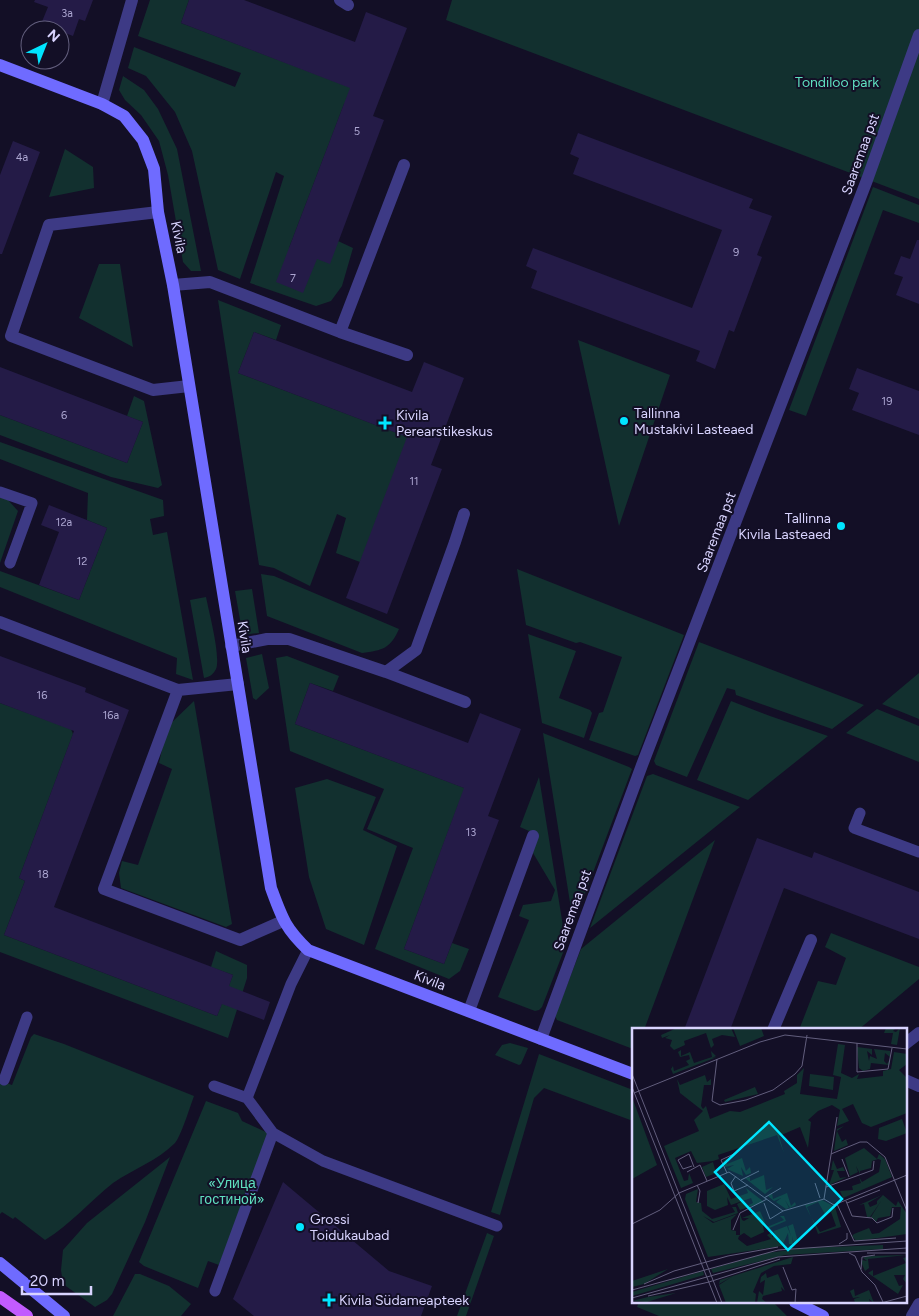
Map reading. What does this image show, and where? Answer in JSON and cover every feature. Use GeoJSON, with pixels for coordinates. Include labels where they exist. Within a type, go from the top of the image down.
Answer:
{"type":"FeatureCollection","features":[{"type":"Feature","properties":{"kind":"main road"},"geometry":{"type":"LineString","coordinates":[[0,1297],[27,1316]]}},
{"type":"Feature","properties":{"kind":"street"},"geometry":{"type":"LineString","coordinates":[[102,104],[132,0]]}},
{"type":"Feature","properties":{"kind":"street","name":"Saaremaa pst"},"geometry":{"type":"LineString","coordinates":[[541,1039],[642,766],[867,180],[919,35]]}},
{"type":"Feature","properties":{"kind":"street","name":"Kivila"},"geometry":{"type":"LineString","coordinates":[[0,65],[102,104],[124,116],[144,140],[154,169],[158,212],[174,285],[271,888],[283,921],[293,936],[308,950],[632,1074]]}},
{"type":"Feature","properties":{"kind":"street"},"geometry":{"type":"LineString","coordinates":[[340,332],[404,165]]}},
{"type":"Feature","properties":{"kind":"street"},"geometry":{"type":"LineString","coordinates":[[158,212],[49,225],[11,336],[153,390],[189,386]]}},
{"type":"Feature","properties":{"kind":"street"},"geometry":{"type":"LineString","coordinates":[[174,285],[210,282],[340,332],[407,355]]}},
{"type":"Feature","properties":{"kind":"street"},"geometry":{"type":"LineString","coordinates":[[386,672],[416,650],[464,514]]}},
{"type":"Feature","properties":{"kind":"street"},"geometry":{"type":"LineString","coordinates":[[0,622],[178,690],[238,684]]}},
{"type":"Feature","properties":{"kind":"street"},"geometry":{"type":"LineString","coordinates":[[232,646],[267,639],[288,639],[386,672],[465,702]]}},
{"type":"Feature","properties":{"kind":"street"},"geometry":{"type":"LineString","coordinates":[[178,690],[104,889],[240,940],[283,921]]}},
{"type":"Feature","properties":{"kind":"street"},"geometry":{"type":"LineString","coordinates":[[469,1012],[534,836]]}},
{"type":"Feature","properties":{"kind":"street"},"geometry":{"type":"LineString","coordinates":[[774,1028],[811,940]]}},
{"type":"Feature","properties":{"kind":"street"},"geometry":{"type":"LineString","coordinates":[[906,1043],[919,1034]]}},
{"type":"Feature","properties":{"kind":"street"},"geometry":{"type":"LineString","coordinates":[[906,1080],[919,1086]]}},
{"type":"Feature","properties":{"kind":"street"},"geometry":{"type":"LineString","coordinates":[[0,1263],[64,1316]]}},
{"type":"Feature","properties":{"kind":"street"},"geometry":{"type":"LineString","coordinates":[[799,1304],[823,1316]]}},
{"type":"Feature","properties":{"kind":"street"},"geometry":{"type":"LineString","coordinates":[[912,1316],[919,1304]]}},
{"type":"Feature","properties":{"kind":"lane"},"geometry":{"type":"LineString","coordinates":[[0,492],[32,503],[10,563]]}},
{"type":"Feature","properties":{"kind":"lane"},"geometry":{"type":"LineString","coordinates":[[860,813],[854,828],[919,852]]}},
{"type":"Feature","properties":{"kind":"lane"},"geometry":{"type":"LineString","coordinates":[[247,1098],[291,984],[308,950]]}},
{"type":"Feature","properties":{"kind":"lane"},"geometry":{"type":"LineString","coordinates":[[4,1080],[27,1017]]}},
{"type":"Feature","properties":{"kind":"lane"},"geometry":{"type":"LineString","coordinates":[[214,1086],[247,1098],[273,1133],[323,1162],[497,1226]]}},
{"type":"Feature","properties":{"kind":"lane"},"geometry":{"type":"LineString","coordinates":[[215,1291],[273,1133]]}},
{"type":"Feature","properties":{"kind":"green space"},"geometry":{"type":"Polygon","coordinates":[[[150,0],[189,0],[181,23],[360,91],[344,104],[289,248],[338,241],[353,248],[342,286],[331,301],[316,306],[250,283],[284,176],[276,172],[240,279],[218,270],[192,151],[175,112],[146,76],[128,68],[134,47],[235,87],[241,73],[138,36],[150,0]]]}},
{"type":"Feature","properties":{"kind":"green space","name":"Tondiloo park"},"geometry":{"type":"Polygon","coordinates":[[[452,0],[919,0],[919,199],[446,20],[452,0]]]}},
{"type":"Feature","properties":{"kind":"green space"},"geometry":{"type":"Polygon","coordinates":[[[123,76],[144,90],[158,109],[177,149],[201,271],[191,271],[183,262],[168,175],[159,141],[141,115],[125,100],[119,90],[123,76]]]}},
{"type":"Feature","properties":{"kind":"green space"},"geometry":{"type":"Polygon","coordinates":[[[65,149],[93,167],[94,188],[49,197],[65,149]]]}},
{"type":"Feature","properties":{"kind":"green space"},"geometry":{"type":"Polygon","coordinates":[[[873,187],[919,205],[919,223],[883,210],[806,416],[789,410],[873,187]]]}},
{"type":"Feature","properties":{"kind":"green space"},"geometry":{"type":"Polygon","coordinates":[[[99,264],[120,264],[133,347],[79,318],[99,264]]]}},
{"type":"Feature","properties":{"kind":"green space"},"geometry":{"type":"Polygon","coordinates":[[[218,300],[281,325],[276,340],[254,332],[238,373],[418,441],[360,562],[336,553],[346,518],[337,514],[310,586],[274,568],[259,565],[218,300]]]}},
{"type":"Feature","properties":{"kind":"green space"},"geometry":{"type":"Polygon","coordinates":[[[578,340],[670,375],[619,526],[578,340]]]}},
{"type":"Feature","properties":{"kind":"green space"},"geometry":{"type":"Polygon","coordinates":[[[134,396],[144,401],[162,485],[158,488],[111,477],[0,435],[0,415],[127,463],[143,422],[127,416],[134,396]]]}},
{"type":"Feature","properties":{"kind":"green space"},"geometry":{"type":"Polygon","coordinates":[[[0,442],[163,500],[164,516],[150,519],[153,535],[167,532],[193,680],[176,674],[177,658],[0,587],[0,571],[79,600],[107,528],[87,520],[88,493],[0,459],[0,442]]]}},
{"type":"Feature","properties":{"kind":"green space"},"geometry":{"type":"Polygon","coordinates":[[[0,497],[8,500],[18,511],[0,563],[0,497]]]}},
{"type":"Feature","properties":{"kind":"green space"},"geometry":{"type":"Polygon","coordinates":[[[517,569],[684,635],[638,755],[635,756],[589,740],[599,713],[603,712],[622,657],[526,625],[517,569]]]}},
{"type":"Feature","properties":{"kind":"green space"},"geometry":{"type":"Polygon","coordinates":[[[261,574],[274,576],[399,629],[396,636],[389,645],[381,649],[362,653],[267,616],[261,574]]]}},
{"type":"Feature","properties":{"kind":"green space"},"geometry":{"type":"Polygon","coordinates":[[[252,589],[259,633],[249,634],[242,631],[235,591],[252,589]]]}},
{"type":"Feature","properties":{"kind":"green space"},"geometry":{"type":"Polygon","coordinates":[[[206,597],[216,645],[217,663],[214,673],[204,678],[190,600],[206,597]]]}},
{"type":"Feature","properties":{"kind":"green space"},"geometry":{"type":"Polygon","coordinates":[[[528,634],[576,651],[559,698],[590,710],[592,713],[584,738],[542,723],[528,634]]]}},
{"type":"Feature","properties":{"kind":"green space"},"geometry":{"type":"Polygon","coordinates":[[[699,642],[864,705],[832,729],[736,695],[735,690],[727,688],[687,777],[656,765],[654,761],[699,642]]]}},
{"type":"Feature","properties":{"kind":"green space"},"geometry":{"type":"Polygon","coordinates":[[[262,654],[269,688],[256,700],[253,698],[246,658],[262,654]]]}},
{"type":"Feature","properties":{"kind":"green space"},"geometry":{"type":"Polygon","coordinates":[[[287,656],[339,676],[333,691],[310,683],[295,724],[475,792],[458,805],[404,949],[444,964],[452,943],[469,949],[460,971],[449,979],[375,949],[413,848],[367,829],[384,789],[290,751],[276,658],[287,656]]]}},
{"type":"Feature","properties":{"kind":"green space"},"geometry":{"type":"Polygon","coordinates":[[[919,673],[919,719],[882,704],[919,673]]]}},
{"type":"Feature","properties":{"kind":"green space"},"geometry":{"type":"Polygon","coordinates":[[[194,701],[232,924],[226,927],[121,888],[119,873],[122,861],[138,865],[172,769],[159,763],[167,727],[194,701]]]}},
{"type":"Feature","properties":{"kind":"green space"},"geometry":{"type":"Polygon","coordinates":[[[731,701],[828,736],[748,800],[697,780],[731,701]]]}},
{"type":"Feature","properties":{"kind":"green space"},"geometry":{"type":"Polygon","coordinates":[[[0,703],[71,729],[73,734],[19,878],[25,881],[4,935],[217,1016],[233,975],[211,967],[216,951],[247,965],[247,978],[228,1038],[0,952],[0,703]]]}},
{"type":"Feature","properties":{"kind":"green space"},"geometry":{"type":"Polygon","coordinates":[[[877,709],[919,726],[919,762],[846,733],[877,709]]]}},
{"type":"Feature","properties":{"kind":"green space"},"geometry":{"type":"Polygon","coordinates":[[[543,733],[632,769],[574,923],[572,915],[543,733]]]}},
{"type":"Feature","properties":{"kind":"green space"},"geometry":{"type":"Polygon","coordinates":[[[653,774],[740,807],[590,928],[647,776],[653,774]]]}},
{"type":"Feature","properties":{"kind":"green space"},"geometry":{"type":"Polygon","coordinates":[[[539,777],[566,945],[542,1007],[535,1011],[498,997],[529,920],[519,916],[523,905],[551,901],[555,890],[533,853],[538,835],[520,827],[539,777]]]}},
{"type":"Feature","properties":{"kind":"green space"},"geometry":{"type":"Polygon","coordinates":[[[327,779],[376,797],[363,830],[397,846],[364,945],[326,929],[309,877],[295,788],[327,779]]]}},
{"type":"Feature","properties":{"kind":"green space"},"geometry":{"type":"Polygon","coordinates":[[[715,840],[645,1028],[632,1028],[632,1049],[557,1020],[555,1016],[581,949],[715,840]]]}},
{"type":"Feature","properties":{"kind":"green space"},"geometry":{"type":"Polygon","coordinates":[[[831,933],[919,967],[919,979],[860,1028],[800,1028],[818,981],[836,985],[846,958],[825,947],[831,933]]]}},
{"type":"Feature","properties":{"kind":"green space"},"geometry":{"type":"Polygon","coordinates":[[[34,1034],[64,1044],[194,1096],[183,1128],[175,1143],[161,1155],[113,1183],[63,1227],[45,1240],[15,1217],[13,1219],[2,1212],[0,1214],[0,1081],[12,1085],[31,1037],[34,1034]]]}},
{"type":"Feature","properties":{"kind":"green space"},"geometry":{"type":"Polygon","coordinates":[[[510,1043],[528,1048],[519,1065],[495,1055],[502,1045],[510,1043]]]}},
{"type":"Feature","properties":{"kind":"green space"},"geometry":{"type":"Polygon","coordinates":[[[539,1054],[632,1090],[632,1121],[544,1088],[534,1098],[500,1215],[491,1212],[539,1054]]]}},
{"type":"Feature","properties":{"kind":"green space","name":"«Улица гостиной»"},"geometry":{"type":"Polygon","coordinates":[[[206,1101],[238,1113],[242,1121],[270,1134],[219,1265],[208,1261],[198,1288],[144,1266],[139,1262],[206,1101]]]}},
{"type":"Feature","properties":{"kind":"green space"},"geometry":{"type":"Polygon","coordinates":[[[170,1157],[145,1222],[112,1294],[107,1300],[95,1307],[63,1284],[61,1270],[63,1250],[87,1223],[170,1157]]]}},
{"type":"Feature","properties":{"kind":"green space"},"geometry":{"type":"Polygon","coordinates":[[[487,1233],[494,1236],[466,1316],[457,1316],[487,1233]]]}},
{"type":"Feature","properties":{"kind":"green space"},"geometry":{"type":"Polygon","coordinates":[[[135,1274],[140,1274],[169,1286],[191,1304],[181,1316],[113,1316],[135,1274]]]}},
{"type":"Feature","properties":{"kind":"green space"},"geometry":{"type":"Polygon","coordinates":[[[638,1304],[775,1304],[787,1316],[659,1316],[637,1307],[638,1304]]]}},
{"type":"Feature","properties":{"kind":"building"},"geometry":{"type":"Polygon","coordinates":[[[35,0],[93,0],[85,21],[79,19],[73,36],[70,35],[70,20],[43,20],[48,7],[34,2],[35,0]]]}},
{"type":"Feature","properties":{"kind":"building"},"geometry":{"type":"Polygon","coordinates":[[[189,0],[244,0],[355,42],[366,12],[407,28],[373,116],[384,120],[330,264],[317,259],[303,293],[276,282],[350,88],[181,23],[189,0]]]}},
{"type":"Feature","properties":{"kind":"building"},"geometry":{"type":"Polygon","coordinates":[[[578,133],[753,199],[749,208],[772,216],[757,255],[762,257],[734,332],[729,330],[715,369],[696,361],[700,351],[531,288],[537,271],[526,266],[533,248],[692,308],[722,230],[573,174],[579,158],[570,154],[578,133]]]}},
{"type":"Feature","properties":{"kind":"building"},"geometry":{"type":"Polygon","coordinates":[[[13,141],[40,152],[2,254],[0,254],[0,175],[13,141]]]}},
{"type":"Feature","properties":{"kind":"building"},"geometry":{"type":"Polygon","coordinates":[[[917,240],[919,240],[919,304],[896,295],[903,277],[894,274],[901,256],[910,259],[917,240]]]}},
{"type":"Feature","properties":{"kind":"building"},"geometry":{"type":"Polygon","coordinates":[[[254,332],[412,392],[424,362],[464,378],[431,465],[442,469],[387,614],[346,598],[407,437],[238,373],[254,332]]]}},
{"type":"Feature","properties":{"kind":"building"},"geometry":{"type":"Polygon","coordinates":[[[0,367],[143,422],[127,463],[0,415],[0,367]]]}},
{"type":"Feature","properties":{"kind":"building"},"geometry":{"type":"Polygon","coordinates":[[[857,368],[919,391],[919,435],[852,410],[859,393],[849,389],[857,368]]]}},
{"type":"Feature","properties":{"kind":"building"},"geometry":{"type":"Polygon","coordinates":[[[49,505],[107,528],[79,600],[39,585],[59,532],[41,525],[49,505]]]}},
{"type":"Feature","properties":{"kind":"building"},"geometry":{"type":"Polygon","coordinates":[[[0,656],[86,688],[85,692],[129,710],[54,907],[233,975],[229,986],[270,1002],[264,1020],[222,1004],[217,1016],[4,935],[25,881],[19,878],[74,731],[0,703],[0,656]]]}},
{"type":"Feature","properties":{"kind":"building"},"geometry":{"type":"Polygon","coordinates":[[[310,683],[468,743],[480,713],[521,729],[488,816],[499,820],[444,964],[404,949],[464,788],[295,724],[310,683]]]}},
{"type":"Feature","properties":{"kind":"building"},"geometry":{"type":"Polygon","coordinates":[[[757,838],[812,858],[814,852],[919,892],[919,939],[784,888],[731,1028],[685,1028],[757,838]]]}},
{"type":"Feature","properties":{"kind":"building","name":"Grossi Toidukaubad"},"geometry":{"type":"Polygon","coordinates":[[[283,1182],[389,1271],[432,1286],[421,1316],[254,1316],[233,1299],[283,1182]]]}},
{"type":"Feature","properties":{"kind":"place","name":"Tallinna Mustakivi Lasteaed"},"geometry":{"type":"Point","coordinates":[624,421]}},
{"type":"Feature","properties":{"kind":"place","name":"Kivila Perearstikeskus"},"geometry":{"type":"Point","coordinates":[385,423]}},
{"type":"Feature","properties":{"kind":"place","name":"Tallinna Kivila Lasteaed"},"geometry":{"type":"Point","coordinates":[841,526]}},
{"type":"Feature","properties":{"kind":"place","name":"Grossi Toidukaubad"},"geometry":{"type":"Point","coordinates":[300,1227]}},
{"type":"Feature","properties":{"kind":"place","name":"Kivila Südameapteek"},"geometry":{"type":"Point","coordinates":[329,1300]}}]}
